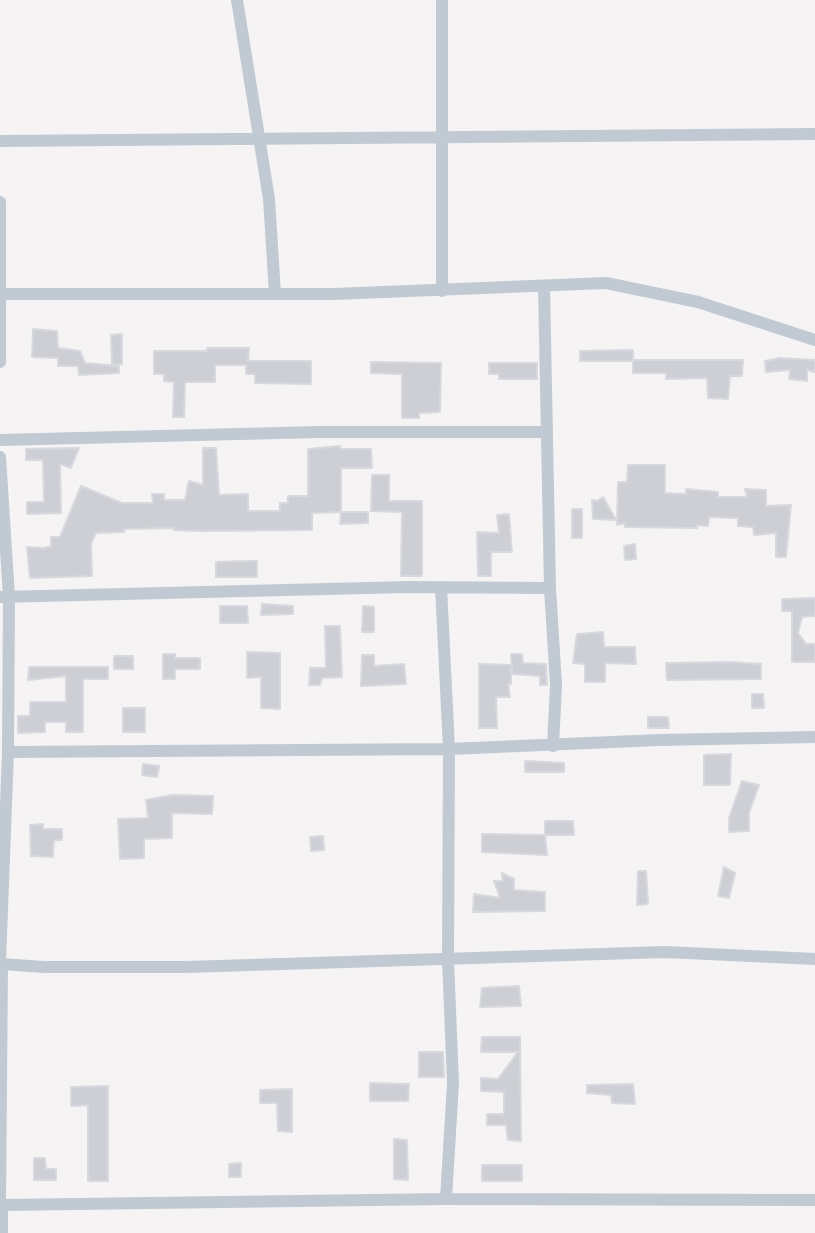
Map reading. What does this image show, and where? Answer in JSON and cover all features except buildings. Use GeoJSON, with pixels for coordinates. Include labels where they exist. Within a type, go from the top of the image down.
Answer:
{"type":"FeatureCollection","features":[{"type":"Feature","properties":{"kind":"street"},"geometry":{"type":"LineString","coordinates":[[237,0],[269,199],[275,294]]}},
{"type":"Feature","properties":{"kind":"street"},"geometry":{"type":"LineString","coordinates":[[442,0],[442,291]]}},
{"type":"Feature","properties":{"kind":"street"},"geometry":{"type":"LineString","coordinates":[[0,141],[442,135],[815,134]]}},
{"type":"Feature","properties":{"kind":"street"},"geometry":{"type":"LineString","coordinates":[[0,202],[0,362]]}},
{"type":"Feature","properties":{"kind":"street"},"geometry":{"type":"LineString","coordinates":[[0,294],[442,291],[606,283],[698,302],[815,340]]}},
{"type":"Feature","properties":{"kind":"street"},"geometry":{"type":"LineString","coordinates":[[544,286],[550,588],[556,685],[553,746]]}},
{"type":"Feature","properties":{"kind":"street"},"geometry":{"type":"LineString","coordinates":[[0,440],[319,432],[547,432]]}},
{"type":"Feature","properties":{"kind":"street"},"geometry":{"type":"LineString","coordinates":[[0,457],[8,752],[1,963],[2,1233]]}},
{"type":"Feature","properties":{"kind":"street"},"geometry":{"type":"LineString","coordinates":[[5,597],[441,587],[550,588]]}},
{"type":"Feature","properties":{"kind":"street"},"geometry":{"type":"LineString","coordinates":[[441,587],[449,749],[447,960],[453,1083],[446,1199]]}},
{"type":"Feature","properties":{"kind":"street"},"geometry":{"type":"LineString","coordinates":[[8,752],[449,749],[659,740],[815,737]]}},
{"type":"Feature","properties":{"kind":"street"},"geometry":{"type":"LineString","coordinates":[[1,963],[44,967],[186,967],[665,952],[815,959]]}},
{"type":"Feature","properties":{"kind":"street"},"geometry":{"type":"LineString","coordinates":[[1,1205],[446,1199],[815,1200]]}}]}
